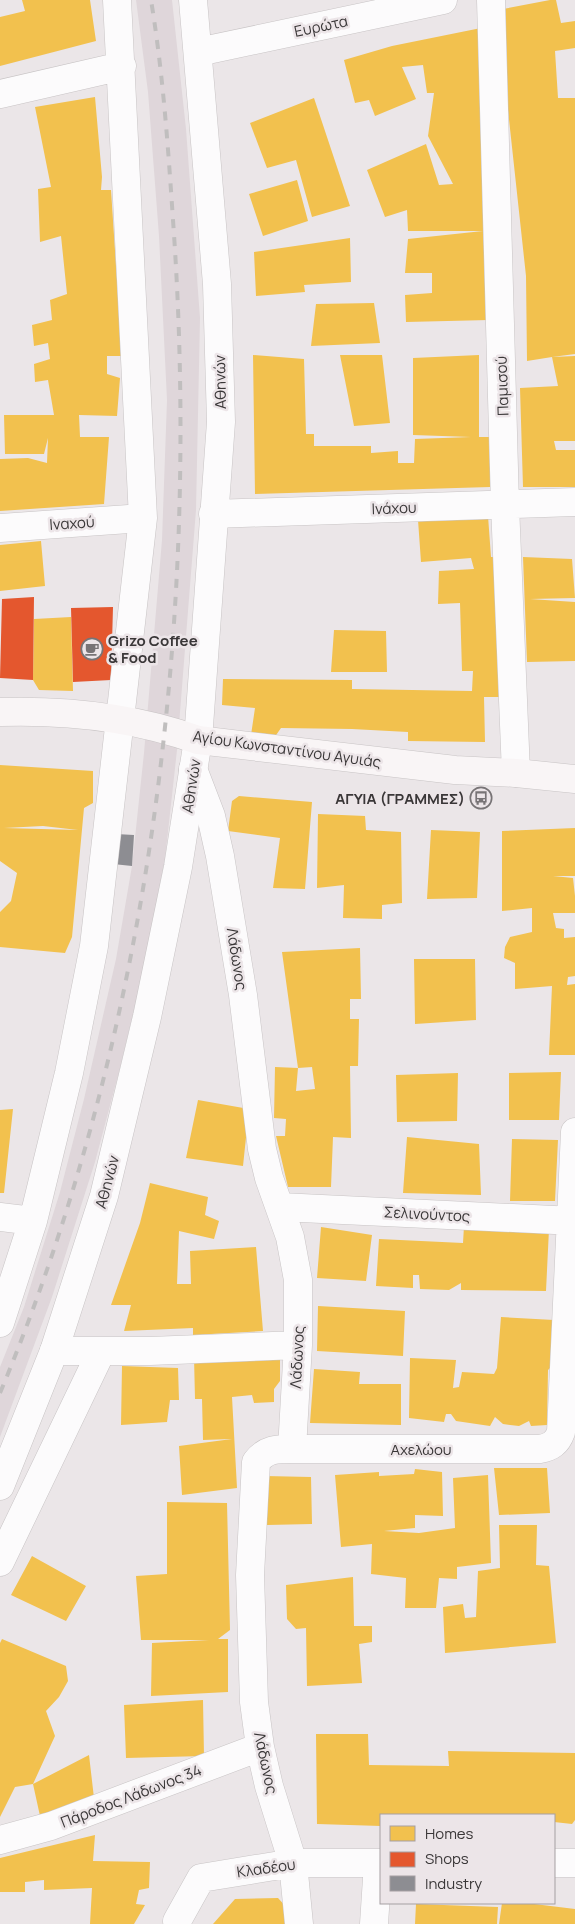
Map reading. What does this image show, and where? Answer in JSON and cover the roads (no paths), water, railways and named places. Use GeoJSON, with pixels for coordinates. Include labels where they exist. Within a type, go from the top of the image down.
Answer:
{"type":"FeatureCollection","features":[{"type":"Feature","properties":{"kind":"main road","name":"Αγίου Κωνσταντίνου Αγυιάς"},"geometry":{"type":"LineString","coordinates":[[0,712],[42,712],[120,718],[164,728],[198,740],[455,770],[516,773],[575,779]]}},
{"type":"Feature","properties":{"kind":"street"},"geometry":{"type":"LineString","coordinates":[[0,1323],[33,1221],[69,1073],[94,946],[143,518],[122,66],[117,0]]}},
{"type":"Feature","properties":{"kind":"street","name":"Αθηνών"},"geometry":{"type":"LineString","coordinates":[[0,1486],[54,1351],[104,1196],[134,1073],[176,877],[198,740],[220,422],[219,321],[193,0]]}},
{"type":"Feature","properties":{"kind":"street","name":"Ευρώτα"},"geometry":{"type":"LineString","coordinates":[[198,52],[443,0]]}},
{"type":"Feature","properties":{"kind":"street","name":"Παμισού"},"geometry":{"type":"LineString","coordinates":[[491,0],[505,505],[516,773]]}},
{"type":"Feature","properties":{"kind":"street"},"geometry":{"type":"LineString","coordinates":[[0,94],[122,66]]}},
{"type":"Feature","properties":{"kind":"street","name":"Ινάχου"},"geometry":{"type":"LineString","coordinates":[[213,514],[575,502]]}},
{"type":"Feature","properties":{"kind":"street","name":"Ιναχού"},"geometry":{"type":"LineString","coordinates":[[0,528],[143,518]]}},
{"type":"Feature","properties":{"kind":"street","name":"Λάδωνος"},"geometry":{"type":"LineString","coordinates":[[193,769],[211,816],[220,856],[243,994],[262,1149],[268,1178],[290,1237],[298,1280],[298,1345],[292,1449],[270,1450],[256,1462],[254,1472],[250,1575],[250,1639],[254,1702],[260,1747],[269,1786],[293,1863],[299,1924]]}},
{"type":"Feature","properties":{"kind":"street"},"geometry":{"type":"LineString","coordinates":[[573,1221],[575,1132]]}},
{"type":"Feature","properties":{"kind":"street","name":"Σελινούντος"},"geometry":{"type":"LineString","coordinates":[[280,1207],[573,1221]]}},
{"type":"Feature","properties":{"kind":"street"},"geometry":{"type":"LineString","coordinates":[[0,1218],[33,1221]]}},
{"type":"Feature","properties":{"kind":"street","name":"Αχελώου"},"geometry":{"type":"LineString","coordinates":[[292,1449],[540,1449],[550,1447],[558,1440],[561,1432],[573,1221]]}},
{"type":"Feature","properties":{"kind":"street"},"geometry":{"type":"LineString","coordinates":[[54,1351],[101,1352],[298,1345]]}},
{"type":"Feature","properties":{"kind":"street"},"geometry":{"type":"LineString","coordinates":[[0,1562],[101,1352]]}},
{"type":"Feature","properties":{"kind":"street","name":"Πάροδος Λάδωνος 34"},"geometry":{"type":"LineString","coordinates":[[0,1840],[51,1826],[260,1747]]}},
{"type":"Feature","properties":{"kind":"street","name":"Κλαδέου"},"geometry":{"type":"LineString","coordinates":[[177,1921],[202,1878],[293,1863],[380,1863]]}},
{"type":"Feature","properties":{"kind":"street"},"geometry":{"type":"LineString","coordinates":[[374,1924],[380,1863]]}},
{"type":"Feature","properties":{"kind":"street"},"geometry":{"type":"LineString","coordinates":[[555,1863],[575,1863]]}},
{"type":"Feature","properties":{"kind":"railway"},"geometry":{"type":"LineString","coordinates":[[0,1393],[52,1254],[95,1112],[129,965],[154,817],[171,667],[179,517],[180,368],[167,137],[159,55],[151,0]]}},
{"type":"Feature","properties":{"kind":"place","name":"Grizo Coffee & Food"},"geometry":{"type":"Point","coordinates":[92,649]}},
{"type":"Feature","properties":{"kind":"place","name":"ΑΓΥΙΑ (ΓΡΑΜΜΕΣ)"},"geometry":{"type":"Point","coordinates":[481,798]}}]}
